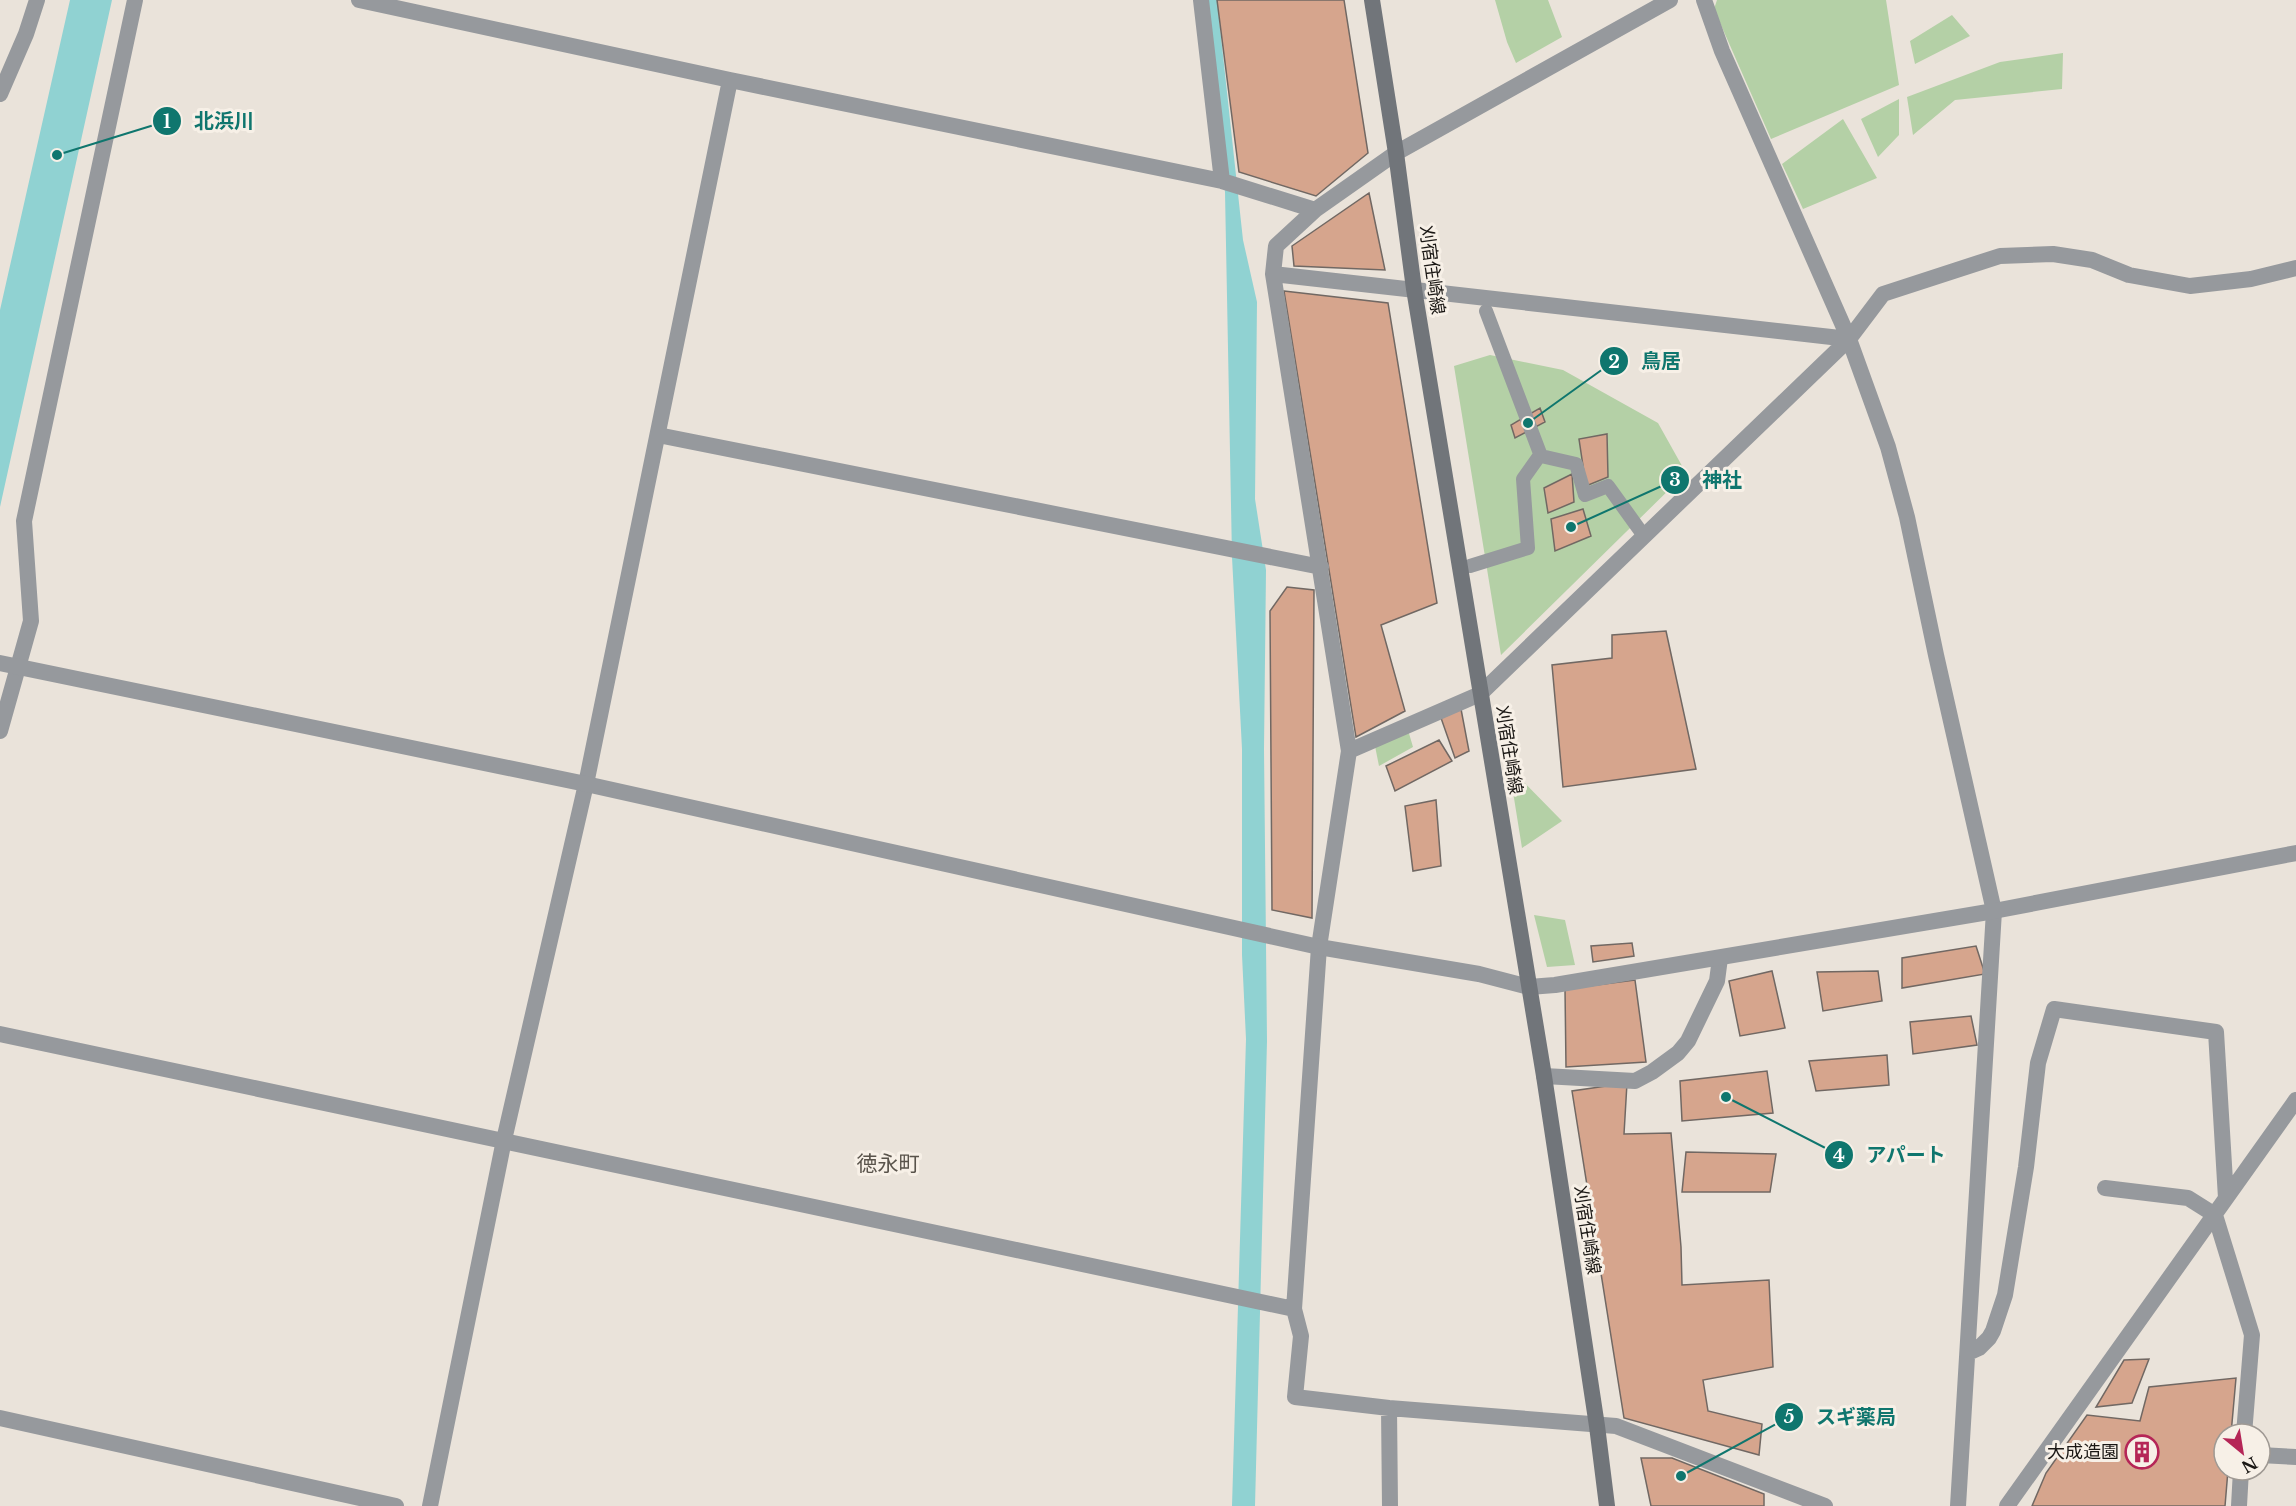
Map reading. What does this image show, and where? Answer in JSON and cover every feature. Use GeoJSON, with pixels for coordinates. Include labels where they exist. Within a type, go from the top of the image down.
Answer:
{"type":"FeatureCollection","features":[{"type":"Feature","properties":{"kind":"main road","name":"刈宿住崎線"},"geometry":{"type":"LineString","coordinates":[[1372,0],[1414,289],[1544,1076],[1607,1506]]}},
{"type":"Feature","properties":{"kind":"street"},"geometry":{"type":"LineString","coordinates":[[0,94],[26,34],[37,0]]}},
{"type":"Feature","properties":{"kind":"street"},"geometry":{"type":"LineString","coordinates":[[0,731],[31,621],[24,521],[135,0]]}},
{"type":"Feature","properties":{"kind":"street"},"geometry":{"type":"LineString","coordinates":[[359,0],[730,80],[1222,181],[1315,210]]}},
{"type":"Feature","properties":{"kind":"street"},"geometry":{"type":"LineString","coordinates":[[1202,0],[1222,181]]}},
{"type":"Feature","properties":{"kind":"street"},"geometry":{"type":"LineString","coordinates":[[1670,0],[1396,153],[1315,210],[1276,246],[1274,274],[1349,751],[1319,946],[1294,1309],[1301,1336],[1295,1397],[1389,1408],[1616,1426],[1825,1506]]}},
{"type":"Feature","properties":{"kind":"street"},"geometry":{"type":"LineString","coordinates":[[1704,0],[1722,51],[1849,339],[1888,447],[1907,517],[1995,911],[1958,1506]]}},
{"type":"Feature","properties":{"kind":"street"},"geometry":{"type":"LineString","coordinates":[[430,1506],[504,1140],[586,784],[730,80]]}},
{"type":"Feature","properties":{"kind":"street"},"geometry":{"type":"LineString","coordinates":[[1349,751],[1480,694],[1849,339],[1882,294],[2000,256],[2053,254],[2092,260],[2129,275],[2190,286],[2251,279],[2296,268]]}},
{"type":"Feature","properties":{"kind":"street"},"geometry":{"type":"LineString","coordinates":[[1274,274],[1849,339]]}},
{"type":"Feature","properties":{"kind":"street"},"geometry":{"type":"LineString","coordinates":[[1486,311],[1540,455]]}},
{"type":"Feature","properties":{"kind":"street"},"geometry":{"type":"LineString","coordinates":[[658,435],[1321,567]]}},
{"type":"Feature","properties":{"kind":"street"},"geometry":{"type":"LineString","coordinates":[[1540,455],[1576,464],[1585,495],[1608,486],[1644,536]]}},
{"type":"Feature","properties":{"kind":"street"},"geometry":{"type":"LineString","coordinates":[[1470,566],[1528,548],[1523,479],[1540,455]]}},
{"type":"Feature","properties":{"kind":"street"},"geometry":{"type":"LineString","coordinates":[[0,663],[586,784],[1319,946],[1479,974],[1528,987],[1555,986],[1995,911],[2296,853]]}},
{"type":"Feature","properties":{"kind":"street"},"geometry":{"type":"LineString","coordinates":[[1544,1076],[1635,1081],[1652,1072],[1678,1053],[1688,1041],[1717,981],[1720,958]]}},
{"type":"Feature","properties":{"kind":"street"},"geometry":{"type":"LineString","coordinates":[[1968,1353],[1979,1348],[1989,1338],[2005,1295],[2026,1167],[2038,1063],[2054,1009],[2216,1032],[2226,1198]]}},
{"type":"Feature","properties":{"kind":"street"},"geometry":{"type":"LineString","coordinates":[[0,1034],[1294,1309]]}},
{"type":"Feature","properties":{"kind":"street"},"geometry":{"type":"LineString","coordinates":[[2007,1506],[2296,1100]]}},
{"type":"Feature","properties":{"kind":"street"},"geometry":{"type":"LineString","coordinates":[[2105,1188],[2188,1198],[2215,1215],[2252,1335],[2245,1422]]}},
{"type":"Feature","properties":{"kind":"street"},"geometry":{"type":"LineString","coordinates":[[1389,1408],[1390,1506]]}},
{"type":"Feature","properties":{"kind":"street"},"geometry":{"type":"LineString","coordinates":[[0,1418],[396,1506]]}},
{"type":"Feature","properties":{"kind":"street"},"geometry":{"type":"LineString","coordinates":[[2272,1456],[2296,1457]]}},
{"type":"Feature","properties":{"kind":"street"},"geometry":{"type":"LineString","coordinates":[[2239,1506],[2240,1482]]}},
{"type":"Feature","properties":{"kind":"green space"},"geometry":{"type":"Polygon","coordinates":[[[1495,0],[1548,0],[1562,37],[1516,63],[1507,42],[1495,0]]]}},
{"type":"Feature","properties":{"kind":"green space"},"geometry":{"type":"Polygon","coordinates":[[[1717,0],[1886,0],[1899,85],[1771,139],[1714,9],[1717,0]]]}},
{"type":"Feature","properties":{"kind":"green space"},"geometry":{"type":"Polygon","coordinates":[[[1952,15],[1970,36],[1915,64],[1910,41],[1952,15]]]}},
{"type":"Feature","properties":{"kind":"green space"},"geometry":{"type":"Polygon","coordinates":[[[2063,53],[2062,89],[1955,100],[1913,135],[1907,97],[2000,62],[2063,53]]]}},
{"type":"Feature","properties":{"kind":"green space"},"geometry":{"type":"Polygon","coordinates":[[[1899,99],[1899,135],[1878,157],[1861,119],[1899,99]]]}},
{"type":"Feature","properties":{"kind":"green space"},"geometry":{"type":"Polygon","coordinates":[[[1843,119],[1877,178],[1803,209],[1782,164],[1843,119]]]}},
{"type":"Feature","properties":{"kind":"green space"},"geometry":{"type":"Polygon","coordinates":[[[1490,355],[1563,370],[1658,423],[1686,473],[1501,655],[1454,366],[1490,355]]]}},
{"type":"Feature","properties":{"kind":"green space"},"geometry":{"type":"Polygon","coordinates":[[[1408,730],[1413,747],[1379,766],[1375,746],[1408,730]]]}},
{"type":"Feature","properties":{"kind":"green space"},"geometry":{"type":"Polygon","coordinates":[[[1509,767],[1562,821],[1522,848],[1509,767]]]}},
{"type":"Feature","properties":{"kind":"green space"},"geometry":{"type":"Polygon","coordinates":[[[1534,915],[1565,920],[1575,965],[1547,967],[1534,915]]]}},
{"type":"Feature","properties":{"kind":"water"},"geometry":{"type":"Polygon","coordinates":[[[70,0],[112,0],[0,507],[0,310],[70,0]]]}},
{"type":"Feature","properties":{"kind":"water"},"geometry":{"type":"Polygon","coordinates":[[[1204,0],[1217,0],[1243,240],[1257,302],[1255,499],[1266,570],[1264,749],[1267,1041],[1255,1506],[1232,1506],[1246,1039],[1242,955],[1242,749],[1232,557],[1225,192],[1204,0]]]}},
{"type":"Feature","properties":{"kind":"building"},"geometry":{"type":"Polygon","coordinates":[[[1217,0],[1344,0],[1368,153],[1316,196],[1239,172],[1217,0]]]}},
{"type":"Feature","properties":{"kind":"building"},"geometry":{"type":"Polygon","coordinates":[[[1369,193],[1385,270],[1294,266],[1292,246],[1369,193]]]}},
{"type":"Feature","properties":{"kind":"building"},"geometry":{"type":"Polygon","coordinates":[[[1284,291],[1388,303],[1437,603],[1381,625],[1405,711],[1356,737],[1284,291]]]}},
{"type":"Feature","properties":{"kind":"building"},"geometry":{"type":"Polygon","coordinates":[[[1540,408],[1545,422],[1515,438],[1511,425],[1540,408]]]}},
{"type":"Feature","properties":{"kind":"building"},"geometry":{"type":"Polygon","coordinates":[[[1607,434],[1608,477],[1586,486],[1579,439],[1607,434]]]}},
{"type":"Feature","properties":{"kind":"building"},"geometry":{"type":"Polygon","coordinates":[[[1572,474],[1574,502],[1548,513],[1544,488],[1572,474]]]}},
{"type":"Feature","properties":{"kind":"building"},"geometry":{"type":"Polygon","coordinates":[[[1583,509],[1591,536],[1555,551],[1551,519],[1583,509]]]}},
{"type":"Feature","properties":{"kind":"building"},"geometry":{"type":"Polygon","coordinates":[[[1287,587],[1314,590],[1312,918],[1272,910],[1270,611],[1287,587]]]}},
{"type":"Feature","properties":{"kind":"building"},"geometry":{"type":"Polygon","coordinates":[[[1666,631],[1696,769],[1563,787],[1552,665],[1612,658],[1612,635],[1666,631]]]}},
{"type":"Feature","properties":{"kind":"building"},"geometry":{"type":"Polygon","coordinates":[[[1461,709],[1469,751],[1455,758],[1441,718],[1461,709]]]}},
{"type":"Feature","properties":{"kind":"building"},"geometry":{"type":"Polygon","coordinates":[[[1439,740],[1452,761],[1395,791],[1386,766],[1439,740]]]}},
{"type":"Feature","properties":{"kind":"building"},"geometry":{"type":"Polygon","coordinates":[[[1436,800],[1441,866],[1413,871],[1405,806],[1436,800]]]}},
{"type":"Feature","properties":{"kind":"building"},"geometry":{"type":"Polygon","coordinates":[[[1632,943],[1634,956],[1593,962],[1591,946],[1632,943]]]}},
{"type":"Feature","properties":{"kind":"building"},"geometry":{"type":"Polygon","coordinates":[[[1976,946],[1985,974],[1902,988],[1902,958],[1976,946]]]}},
{"type":"Feature","properties":{"kind":"building"},"geometry":{"type":"Polygon","coordinates":[[[1772,971],[1785,1028],[1740,1036],[1729,981],[1772,971]]]}},
{"type":"Feature","properties":{"kind":"building"},"geometry":{"type":"Polygon","coordinates":[[[1878,971],[1882,1001],[1823,1011],[1817,972],[1878,971]]]}},
{"type":"Feature","properties":{"kind":"building"},"geometry":{"type":"Polygon","coordinates":[[[1635,980],[1646,1062],[1566,1067],[1565,989],[1635,980]]]}},
{"type":"Feature","properties":{"kind":"building"},"geometry":{"type":"Polygon","coordinates":[[[1971,1016],[1977,1045],[1913,1054],[1910,1022],[1971,1016]]]}},
{"type":"Feature","properties":{"kind":"building"},"geometry":{"type":"Polygon","coordinates":[[[1887,1055],[1889,1085],[1816,1091],[1809,1061],[1887,1055]]]}},
{"type":"Feature","properties":{"kind":"building"},"geometry":{"type":"Polygon","coordinates":[[[1767,1071],[1773,1113],[1682,1121],[1680,1081],[1767,1071]]]}},
{"type":"Feature","properties":{"kind":"building"},"geometry":{"type":"Polygon","coordinates":[[[1627,1083],[1624,1134],[1671,1133],[1682,1285],[1769,1280],[1773,1367],[1703,1380],[1708,1411],[1762,1424],[1759,1455],[1624,1418],[1572,1091],[1627,1083]]]}},
{"type":"Feature","properties":{"kind":"building"},"geometry":{"type":"Polygon","coordinates":[[[1686,1152],[1776,1154],[1770,1192],[1682,1192],[1686,1152]]]}},
{"type":"Feature","properties":{"kind":"building"},"geometry":{"type":"Polygon","coordinates":[[[2149,1359],[2132,1403],[2096,1407],[2124,1360],[2149,1359]]]}},
{"type":"Feature","properties":{"kind":"building","name":"大成造園"},"geometry":{"type":"Polygon","coordinates":[[[2236,1378],[2232,1422],[2212,1422],[2212,1482],[2227,1482],[2225,1506],[2032,1506],[2046,1473],[2087,1415],[2140,1421],[2149,1387],[2236,1378]]]}},
{"type":"Feature","properties":{"kind":"building"},"geometry":{"type":"Polygon","coordinates":[[[1641,1458],[1672,1458],[1764,1494],[1764,1506],[1651,1506],[1641,1458]]]}},
{"type":"Feature","properties":{"kind":"place","name":"北浜川"},"geometry":{"type":"Point","coordinates":[57,155]}},
{"type":"Feature","properties":{"kind":"place","name":"鳥居"},"geometry":{"type":"Point","coordinates":[1528,423]}},
{"type":"Feature","properties":{"kind":"place","name":"神社"},"geometry":{"type":"Point","coordinates":[1571,527]}},
{"type":"Feature","properties":{"kind":"place","name":"アパート"},"geometry":{"type":"Point","coordinates":[1726,1097]}},
{"type":"Feature","properties":{"kind":"place","name":"大成造園"},"geometry":{"type":"Point","coordinates":[2142,1452]}},
{"type":"Feature","properties":{"kind":"place","name":"スギ薬局"},"geometry":{"type":"Point","coordinates":[1681,1476]}},
{"type":"Feature","properties":{"kind":"district","name":"徳永町"},"geometry":{"type":"Point","coordinates":[888,1164]}}]}
